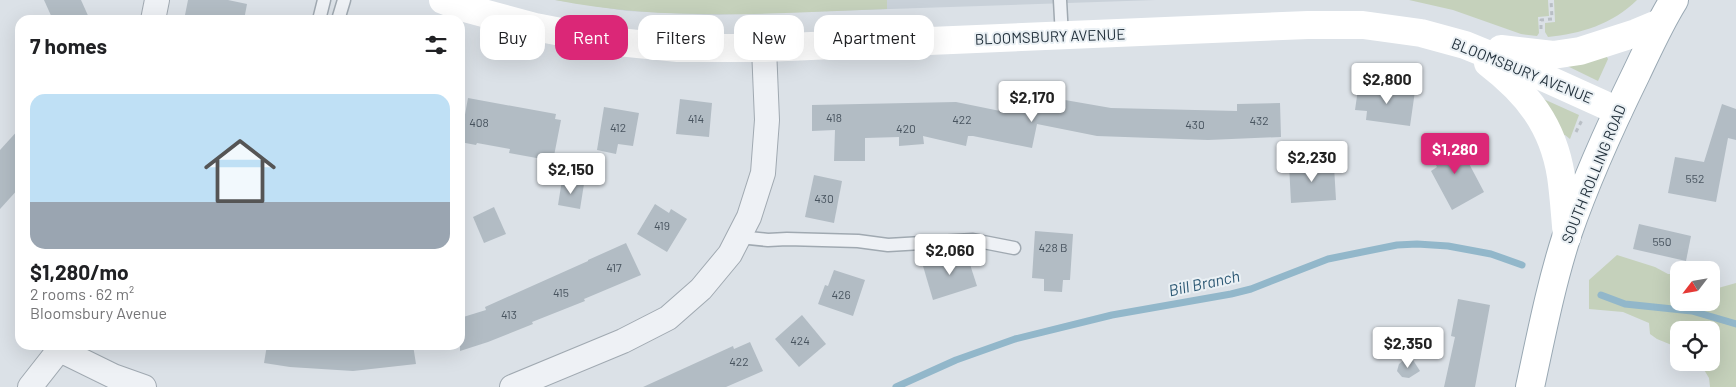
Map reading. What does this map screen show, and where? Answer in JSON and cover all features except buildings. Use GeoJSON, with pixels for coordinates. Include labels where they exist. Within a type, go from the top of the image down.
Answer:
{"type":"FeatureCollection","features":[{"type":"Feature","properties":{"kind":"main road","name":"BLOOMSBURY AVENUE"},"geometry":{"type":"LineString","coordinates":[[443,0],[461,8],[535,28],[608,41],[678,48],[734,48]]}},
{"type":"Feature","properties":{"kind":"main road","name":"SOUTH ROLLING ROAD"},"geometry":{"type":"LineString","coordinates":[[1530,387],[1545,318],[1567,237],[1590,174],[1660,23],[1674,0]]}},
{"type":"Feature","properties":{"kind":"main road"},"geometry":{"type":"LineString","coordinates":[[1465,45],[1553,55],[1580,51],[1636,33],[1660,23]]}},
{"type":"Feature","properties":{"kind":"main road","name":"BLOOMSBURY AVENUE"},"geometry":{"type":"LineString","coordinates":[[804,47],[1363,24],[1421,33],[1465,45],[1534,73],[1618,111]]}},
{"type":"Feature","properties":{"kind":"main road"},"geometry":{"type":"LineString","coordinates":[[1465,45],[1511,81],[1533,105],[1546,128],[1561,175],[1567,237]]}},
{"type":"Feature","properties":{"kind":"street"},"geometry":{"type":"LineString","coordinates":[[154,15],[157,0]]}},
{"type":"Feature","properties":{"kind":"street"},"geometry":{"type":"LineString","coordinates":[[512,387],[623,340],[668,318],[701,289],[730,254],[750,217],[763,173],[767,120],[764,60]]}},
{"type":"Feature","properties":{"kind":"street"},"geometry":{"type":"LineString","coordinates":[[30,387],[59,350]]}},
{"type":"Feature","properties":{"kind":"street"},"geometry":{"type":"LineString","coordinates":[[65,350],[113,376],[144,387]]}},
{"type":"Feature","properties":{"kind":"lane"},"geometry":{"type":"LineString","coordinates":[[320,15],[324,0]]}},
{"type":"Feature","properties":{"kind":"lane"},"geometry":{"type":"LineString","coordinates":[[340,15],[344,0]]}},
{"type":"Feature","properties":{"kind":"lane"},"geometry":{"type":"LineString","coordinates":[[1060,0],[1062,37]]}},
{"type":"Feature","properties":{"kind":"lane"},"geometry":{"type":"LineString","coordinates":[[739,237],[768,240],[858,241],[888,246],[973,240],[1014,248]]}},
{"type":"Feature","properties":{"kind":"path"},"geometry":{"type":"LineString","coordinates":[[1542,54],[1541,20],[1552,19],[1552,0]]}},
{"type":"Feature","properties":{"kind":"shaded area"},"geometry":{"type":"Polygon","coordinates":[[[555,0],[1156,0],[714,15],[627,11],[555,0]]]}},
{"type":"Feature","properties":{"kind":"green space"},"geometry":{"type":"Polygon","coordinates":[[[555,0],[887,0],[887,9],[762,14],[679,14],[596,7],[555,0]]]}},
{"type":"Feature","properties":{"kind":"green space"},"geometry":{"type":"Polygon","coordinates":[[[1409,0],[1548,0],[1549,16],[1538,17],[1539,33],[1537,36],[1521,34],[1453,10],[1409,0]]]}},
{"type":"Feature","properties":{"kind":"green space"},"geometry":{"type":"Polygon","coordinates":[[[1554,0],[1637,0],[1617,15],[1595,26],[1572,33],[1548,37],[1545,32],[1545,23],[1555,22],[1554,0]]]}},
{"type":"Feature","properties":{"kind":"green space"},"geometry":{"type":"Polygon","coordinates":[[[1604,52],[1608,59],[1598,81],[1559,62],[1604,52]]]}},
{"type":"Feature","properties":{"kind":"green space"},"geometry":{"type":"Polygon","coordinates":[[[1539,97],[1579,115],[1570,139],[1565,135],[1560,136],[1539,97]]]}},
{"type":"Feature","properties":{"kind":"green space"},"geometry":{"type":"Polygon","coordinates":[[[1617,255],[1655,267],[1670,274],[1670,311],[1720,311],[1720,287],[1736,283],[1736,387],[1710,387],[1709,378],[1705,371],[1720,371],[1720,321],[1670,321],[1670,344],[1650,334],[1649,323],[1623,312],[1589,309],[1589,280],[1617,255]]]}},
{"type":"Feature","properties":{"kind":"waterway","name":"Bill Branch"},"geometry":{"type":"LineString","coordinates":[[896,387],[956,360],[1015,339],[1112,315],[1231,294],[1251,289],[1328,259],[1397,245],[1448,246],[1491,254],[1522,265]]}},
{"type":"Feature","properties":{"kind":"waterway","name":"Bill Branch"},"geometry":{"type":"LineString","coordinates":[[1601,295],[1625,304],[1692,311],[1736,324]]}}]}
